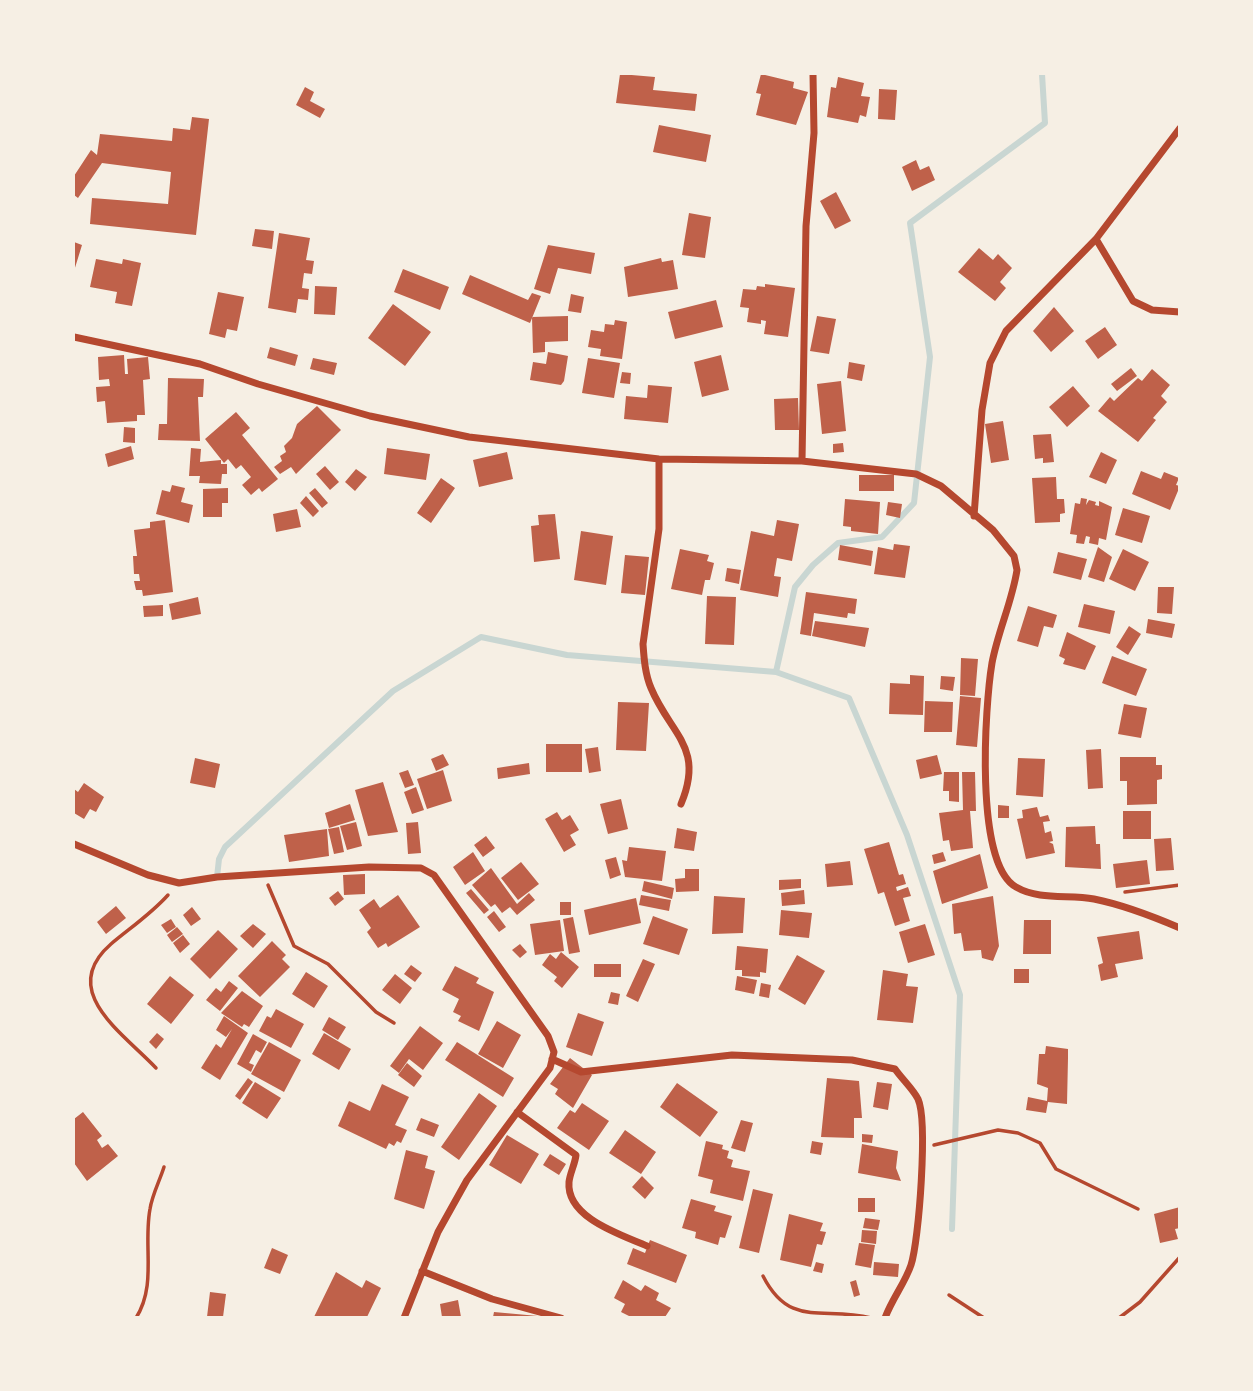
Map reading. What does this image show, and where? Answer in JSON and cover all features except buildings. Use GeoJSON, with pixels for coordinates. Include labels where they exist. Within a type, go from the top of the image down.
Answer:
{"type":"FeatureCollection","features":[{"type":"Feature","properties":{"kind":"street"},"geometry":{"type":"LineString","coordinates":[[802,461],[806,226],[814,133],[813,74]]}},
{"type":"Feature","properties":{"kind":"street"},"geometry":{"type":"LineString","coordinates":[[974,516],[982,410],[990,363],[1006,331],[1096,239],[1180,128]]}},
{"type":"Feature","properties":{"kind":"street"},"geometry":{"type":"LineString","coordinates":[[1096,239],[1133,301],[1152,310],[1180,312]]}},
{"type":"Feature","properties":{"kind":"street"},"geometry":{"type":"LineString","coordinates":[[74,337],[201,364],[257,384],[409,425],[469,437],[659,459],[802,461],[916,474],[941,486],[993,530],[1014,556],[1017,570],[992,662],[988,694],[986,802],[993,854],[1003,874],[1013,886],[1026,892],[1112,903],[1180,928]]}},
{"type":"Feature","properties":{"kind":"street"},"geometry":{"type":"LineString","coordinates":[[659,459],[659,529],[643,644],[644,662],[651,688],[683,741],[689,764],[690,783],[681,804]]}},
{"type":"Feature","properties":{"kind":"street"},"geometry":{"type":"LineString","coordinates":[[74,844],[148,875],[179,883],[217,877],[405,865],[421,868],[435,875],[548,1036],[554,1052],[550,1068],[467,1180],[422,1271],[404,1318]]}},
{"type":"Feature","properties":{"kind":"street"},"geometry":{"type":"LineString","coordinates":[[552,1059],[581,1072],[732,1055],[852,1060],[895,1069],[919,1101],[922,1149],[911,1266],[885,1318]]}},
{"type":"Feature","properties":{"kind":"street"},"geometry":{"type":"LineString","coordinates":[[517,1112],[576,1155],[569,1183],[578,1206],[601,1224],[647,1246]]}},
{"type":"Feature","properties":{"kind":"street"},"geometry":{"type":"LineString","coordinates":[[422,1271],[492,1299],[561,1318]]}},
{"type":"Feature","properties":{"kind":"path"},"geometry":{"type":"LineString","coordinates":[[263,876],[294,946],[328,964],[376,1012],[394,1023]]}},
{"type":"Feature","properties":{"kind":"path"},"geometry":{"type":"LineString","coordinates":[[156,1068],[97,1007],[88,984],[93,965],[108,946],[147,916],[179,883]]}},
{"type":"Feature","properties":{"kind":"path"},"geometry":{"type":"LineString","coordinates":[[1118,893],[1180,885]]}},
{"type":"Feature","properties":{"kind":"path"},"geometry":{"type":"LineString","coordinates":[[922,1149],[998,1130],[1018,1133],[1040,1143],[1056,1169],[1138,1209]]}},
{"type":"Feature","properties":{"kind":"path"},"geometry":{"type":"LineString","coordinates":[[136,1318],[144,1305],[149,1283],[150,1207],[164,1167]]}},
{"type":"Feature","properties":{"kind":"path"},"geometry":{"type":"LineString","coordinates":[[1119,1318],[1140,1302],[1180,1257]]}},
{"type":"Feature","properties":{"kind":"path"},"geometry":{"type":"LineString","coordinates":[[763,1276],[781,1304],[793,1308],[871,1318]]}},
{"type":"Feature","properties":{"kind":"path"},"geometry":{"type":"LineString","coordinates":[[949,1295],[984,1318]]}},
{"type":"Feature","properties":{"kind":"waterway"},"geometry":{"type":"LineString","coordinates":[[776,672],[795,587],[813,565],[838,543],[882,537],[914,503],[930,357],[910,223],[1045,123],[1042,74]]}},
{"type":"Feature","properties":{"kind":"waterway"},"geometry":{"type":"LineString","coordinates":[[217,877],[219,859],[225,847],[393,691],[481,637],[567,655],[776,672],[849,698],[907,835],[960,995],[952,1229]]}}]}
